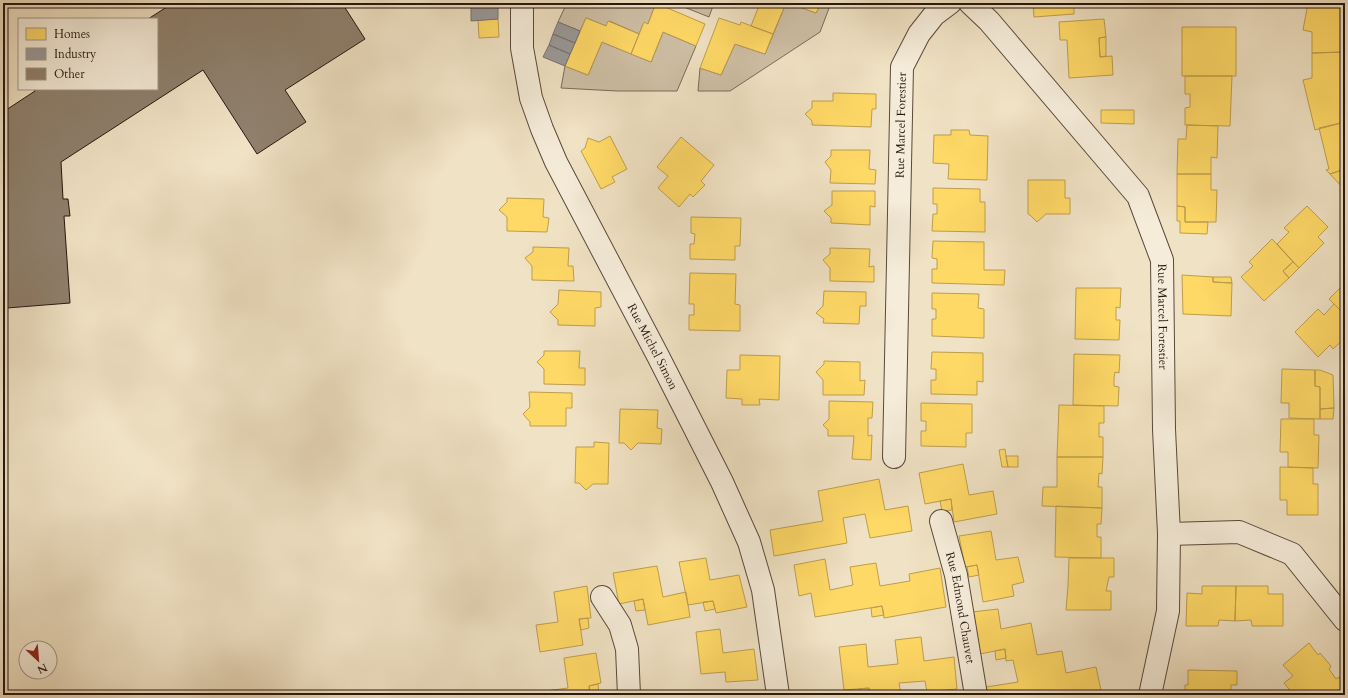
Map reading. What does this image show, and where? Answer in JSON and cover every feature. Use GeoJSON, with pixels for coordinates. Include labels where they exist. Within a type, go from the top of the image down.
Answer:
{"type":"FeatureCollection","features":[{"type":"Feature","properties":{"kind":"street","name":"Rue Michel Simon"},"geometry":{"type":"LineString","coordinates":[[522,3],[522,48],[531,98],[542,129],[556,162],[658,356],[722,482],[749,542],[763,590],[778,695]]}},
{"type":"Feature","properties":{"kind":"street","name":"Rue Marcel Forestier"},"geometry":{"type":"LineString","coordinates":[[894,457],[902,67],[919,34],[934,15],[950,3]]}},
{"type":"Feature","properties":{"kind":"street","name":"Rue Marcel Forestier"},"geometry":{"type":"LineString","coordinates":[[970,3],[989,21],[1138,196],[1162,260],[1164,429],[1169,534],[1168,611],[1150,695]]}},
{"type":"Feature","properties":{"kind":"street","name":"Rue Edmond Chauvet"},"geometry":{"type":"LineString","coordinates":[[941,521],[956,575],[976,695]]}},
{"type":"Feature","properties":{"kind":"street"},"geometry":{"type":"LineString","coordinates":[[1169,534],[1239,532],[1292,554],[1345,620]]}},
{"type":"Feature","properties":{"kind":"street"},"geometry":{"type":"LineString","coordinates":[[602,597],[620,625],[628,649],[629,695]]}},
{"type":"Feature","properties":{"kind":"shaded area"},"geometry":{"type":"Polygon","coordinates":[[[571,3],[656,3],[648,24],[644,23],[639,34],[609,21],[606,26],[586,18],[580,31],[558,22],[565,7],[571,3]]]}},
{"type":"Feature","properties":{"kind":"shaded area"},"geometry":{"type":"Polygon","coordinates":[[[674,3],[714,3],[709,17],[674,3]]]}},
{"type":"Feature","properties":{"kind":"shaded area"},"geometry":{"type":"Polygon","coordinates":[[[786,3],[816,13],[821,3],[831,3],[820,32],[730,91],[698,91],[700,68],[721,75],[735,44],[765,54],[786,3]]]}},
{"type":"Feature","properties":{"kind":"shaded area"},"geometry":{"type":"Polygon","coordinates":[[[663,32],[696,46],[677,91],[617,91],[561,88],[565,66],[588,75],[602,42],[651,62],[663,32]]]}},
{"type":"Feature","properties":{"kind":"building: Homes"},"geometry":{"type":"Polygon","coordinates":[[[656,3],[705,24],[696,46],[663,32],[651,62],[631,54],[644,22],[648,24],[656,3]]]}},
{"type":"Feature","properties":{"kind":"building: Homes"},"geometry":{"type":"Polygon","coordinates":[[[760,3],[786,3],[773,34],[751,26],[760,3]]]}},
{"type":"Feature","properties":{"kind":"building: Homes"},"geometry":{"type":"Polygon","coordinates":[[[789,3],[821,3],[816,13],[789,3]]]}},
{"type":"Feature","properties":{"kind":"building: Homes"},"geometry":{"type":"Polygon","coordinates":[[[1033,3],[1074,3],[1074,14],[1034,17],[1033,3]]]}},
{"type":"Feature","properties":{"kind":"building: Homes"},"geometry":{"type":"Polygon","coordinates":[[[1308,3],[1345,3],[1344,52],[1312,53],[1312,32],[1303,30],[1308,3]]]}},
{"type":"Feature","properties":{"kind":"building: Homes"},"geometry":{"type":"Polygon","coordinates":[[[586,18],[606,26],[608,21],[639,34],[631,54],[602,42],[588,75],[565,66],[586,18]]]}},
{"type":"Feature","properties":{"kind":"building: Homes"},"geometry":{"type":"Polygon","coordinates":[[[719,18],[740,25],[741,22],[773,34],[765,54],[735,44],[721,75],[700,68],[719,18]]]}},
{"type":"Feature","properties":{"kind":"building: Homes"},"geometry":{"type":"Polygon","coordinates":[[[498,19],[499,37],[479,38],[478,20],[498,19]]]}},
{"type":"Feature","properties":{"kind":"building: Homes"},"geometry":{"type":"Polygon","coordinates":[[[1104,19],[1106,37],[1099,38],[1100,57],[1112,56],[1113,75],[1069,78],[1067,40],[1060,40],[1059,22],[1104,19]]]}},
{"type":"Feature","properties":{"kind":"building: Homes"},"geometry":{"type":"Polygon","coordinates":[[[1182,27],[1236,27],[1236,76],[1182,76],[1182,27]]]}},
{"type":"Feature","properties":{"kind":"building: Homes"},"geometry":{"type":"Polygon","coordinates":[[[1106,37],[1106,56],[1100,57],[1099,38],[1106,37]]]}},
{"type":"Feature","properties":{"kind":"building: Homes"},"geometry":{"type":"Polygon","coordinates":[[[1344,52],[1345,122],[1315,130],[1303,80],[1312,78],[1312,53],[1344,52]]]}},
{"type":"Feature","properties":{"kind":"building: Homes"},"geometry":{"type":"Polygon","coordinates":[[[1185,76],[1232,76],[1230,126],[1185,125],[1185,108],[1190,107],[1190,94],[1185,94],[1185,76]]]}},
{"type":"Feature","properties":{"kind":"building: Homes"},"geometry":{"type":"Polygon","coordinates":[[[833,93],[876,94],[876,109],[872,109],[871,127],[812,125],[812,121],[805,114],[812,108],[812,101],[833,101],[833,93]]]}},
{"type":"Feature","properties":{"kind":"building: Homes"},"geometry":{"type":"Polygon","coordinates":[[[1101,110],[1134,110],[1134,124],[1101,123],[1101,110]]]}},
{"type":"Feature","properties":{"kind":"building: Homes"},"geometry":{"type":"Polygon","coordinates":[[[1345,122],[1345,169],[1330,174],[1326,170],[1329,169],[1319,128],[1345,122]]]}},
{"type":"Feature","properties":{"kind":"building: Homes"},"geometry":{"type":"Polygon","coordinates":[[[1187,125],[1218,126],[1217,158],[1211,157],[1211,174],[1177,174],[1178,139],[1186,139],[1187,125]]]}},
{"type":"Feature","properties":{"kind":"building: Homes"},"geometry":{"type":"Polygon","coordinates":[[[951,130],[969,130],[970,135],[988,136],[987,180],[948,179],[949,164],[933,163],[934,135],[951,135],[951,130]]]}},
{"type":"Feature","properties":{"kind":"building: Homes"},"geometry":{"type":"Polygon","coordinates":[[[610,136],[627,169],[612,177],[615,182],[601,189],[581,151],[585,148],[588,138],[599,142],[610,136]]]}},
{"type":"Feature","properties":{"kind":"building: Homes"},"geometry":{"type":"Polygon","coordinates":[[[681,137],[714,165],[701,181],[705,185],[693,197],[690,194],[679,207],[658,188],[668,176],[657,167],[681,137]]]}},
{"type":"Feature","properties":{"kind":"building: Homes"},"geometry":{"type":"Polygon","coordinates":[[[831,150],[870,150],[869,169],[876,170],[875,184],[830,183],[831,170],[825,162],[831,156],[831,150]]]}},
{"type":"Feature","properties":{"kind":"building: Homes"},"geometry":{"type":"Polygon","coordinates":[[[1345,169],[1345,190],[1330,174],[1345,169]]]}},
{"type":"Feature","properties":{"kind":"building: Homes"},"geometry":{"type":"Polygon","coordinates":[[[1177,174],[1211,174],[1211,190],[1217,190],[1216,222],[1185,222],[1185,207],[1177,206],[1177,174]]]}},
{"type":"Feature","properties":{"kind":"building: Homes"},"geometry":{"type":"Polygon","coordinates":[[[1028,180],[1065,180],[1065,198],[1070,198],[1070,214],[1046,214],[1037,222],[1028,214],[1028,180]]]}},
{"type":"Feature","properties":{"kind":"building: Homes"},"geometry":{"type":"Polygon","coordinates":[[[933,188],[980,189],[980,202],[985,202],[985,232],[932,231],[933,214],[937,214],[937,204],[933,204],[933,188]]]}},
{"type":"Feature","properties":{"kind":"building: Homes"},"geometry":{"type":"Polygon","coordinates":[[[832,191],[875,191],[875,207],[870,206],[870,225],[831,223],[831,218],[824,211],[832,205],[832,191]]]}},
{"type":"Feature","properties":{"kind":"building: Homes"},"geometry":{"type":"Polygon","coordinates":[[[507,198],[544,199],[543,217],[549,218],[547,232],[507,231],[507,217],[499,210],[507,202],[507,198]]]}},
{"type":"Feature","properties":{"kind":"building: Homes"},"geometry":{"type":"Polygon","coordinates":[[[1177,206],[1185,207],[1185,222],[1208,222],[1207,234],[1180,233],[1180,221],[1177,221],[1177,206]]]}},
{"type":"Feature","properties":{"kind":"building: Homes"},"geometry":{"type":"Polygon","coordinates":[[[1307,206],[1328,227],[1318,237],[1324,243],[1299,268],[1277,244],[1289,232],[1284,228],[1307,206]]]}},
{"type":"Feature","properties":{"kind":"building: Homes"},"geometry":{"type":"Polygon","coordinates":[[[691,217],[741,218],[740,246],[735,246],[735,260],[690,259],[690,244],[694,244],[695,234],[691,233],[691,217]]]}},
{"type":"Feature","properties":{"kind":"building: Homes"},"geometry":{"type":"Polygon","coordinates":[[[1272,239],[1293,262],[1283,271],[1289,278],[1264,301],[1241,277],[1253,266],[1249,262],[1272,239]]]}},
{"type":"Feature","properties":{"kind":"building: Homes"},"geometry":{"type":"Polygon","coordinates":[[[933,241],[984,242],[984,270],[1005,270],[1004,285],[932,283],[932,269],[937,269],[937,259],[932,258],[933,241]]]}},
{"type":"Feature","properties":{"kind":"building: Homes"},"geometry":{"type":"Polygon","coordinates":[[[533,247],[569,248],[568,266],[573,266],[574,281],[532,280],[532,266],[525,258],[533,252],[533,247]]]}},
{"type":"Feature","properties":{"kind":"building: Homes"},"geometry":{"type":"Polygon","coordinates":[[[830,248],[870,249],[869,267],[874,266],[874,282],[830,281],[830,268],[823,260],[830,254],[830,248]]]}},
{"type":"Feature","properties":{"kind":"building: Homes"},"geometry":{"type":"Polygon","coordinates":[[[1293,262],[1299,268],[1289,278],[1283,271],[1293,262]]]}},
{"type":"Feature","properties":{"kind":"building: Homes"},"geometry":{"type":"Polygon","coordinates":[[[690,273],[736,274],[735,304],[740,305],[740,331],[689,330],[689,315],[694,315],[694,304],[689,304],[690,273]]]}},
{"type":"Feature","properties":{"kind":"building: Homes"},"geometry":{"type":"Polygon","coordinates":[[[1182,275],[1213,277],[1213,282],[1232,283],[1231,316],[1183,314],[1182,275]]]}},
{"type":"Feature","properties":{"kind":"building: Homes"},"geometry":{"type":"Polygon","coordinates":[[[1213,277],[1231,277],[1232,283],[1213,282],[1213,277]]]}},
{"type":"Feature","properties":{"kind":"building: Homes"},"geometry":{"type":"Polygon","coordinates":[[[1345,283],[1345,315],[1329,299],[1345,283]]]}},
{"type":"Feature","properties":{"kind":"building: Homes"},"geometry":{"type":"Polygon","coordinates":[[[1076,288],[1121,288],[1120,308],[1116,307],[1116,320],[1120,320],[1119,340],[1075,339],[1076,288]]]}},
{"type":"Feature","properties":{"kind":"building: Homes"},"geometry":{"type":"Polygon","coordinates":[[[559,290],[601,292],[601,307],[595,308],[595,326],[558,325],[558,320],[550,312],[558,304],[559,290]]]}},
{"type":"Feature","properties":{"kind":"building: Homes"},"geometry":{"type":"Polygon","coordinates":[[[824,291],[866,292],[866,306],[860,306],[859,324],[823,323],[824,319],[816,313],[823,306],[824,291]]]}},
{"type":"Feature","properties":{"kind":"building: Homes"},"geometry":{"type":"Polygon","coordinates":[[[932,293],[979,294],[978,308],[984,309],[984,338],[932,336],[932,319],[936,319],[936,309],[932,309],[932,293]]]}},
{"type":"Feature","properties":{"kind":"building: Homes"},"geometry":{"type":"Polygon","coordinates":[[[1334,304],[1345,315],[1345,338],[1333,349],[1330,345],[1318,357],[1295,332],[1318,309],[1324,315],[1334,304]]]}},
{"type":"Feature","properties":{"kind":"building: Homes"},"geometry":{"type":"Polygon","coordinates":[[[544,351],[580,351],[579,368],[585,368],[585,385],[544,384],[544,369],[537,362],[544,355],[544,351]]]}},
{"type":"Feature","properties":{"kind":"building: Homes"},"geometry":{"type":"Polygon","coordinates":[[[932,352],[983,353],[983,382],[977,381],[977,395],[931,394],[931,380],[936,380],[936,369],[931,369],[932,352]]]}},
{"type":"Feature","properties":{"kind":"building: Homes"},"geometry":{"type":"Polygon","coordinates":[[[1074,354],[1120,355],[1119,373],[1115,372],[1114,378],[1114,386],[1119,387],[1118,406],[1073,405],[1074,354]]]}},
{"type":"Feature","properties":{"kind":"building: Homes"},"geometry":{"type":"Polygon","coordinates":[[[740,355],[780,356],[779,400],[759,399],[760,405],[742,405],[742,399],[726,398],[727,370],[740,370],[740,355]]]}},
{"type":"Feature","properties":{"kind":"building: Homes"},"geometry":{"type":"Polygon","coordinates":[[[824,361],[860,362],[860,381],[865,380],[864,395],[823,395],[823,380],[816,372],[824,364],[824,361]]]}},
{"type":"Feature","properties":{"kind":"building: Homes"},"geometry":{"type":"Polygon","coordinates":[[[1282,369],[1315,370],[1315,386],[1320,387],[1320,419],[1289,418],[1289,403],[1281,403],[1282,369]]]}},
{"type":"Feature","properties":{"kind":"building: Homes"},"geometry":{"type":"Polygon","coordinates":[[[1315,370],[1320,370],[1333,375],[1334,408],[1320,409],[1320,387],[1315,386],[1315,370]]]}},
{"type":"Feature","properties":{"kind":"building: Homes"},"geometry":{"type":"Polygon","coordinates":[[[529,392],[572,393],[572,408],[566,408],[566,426],[530,426],[530,422],[523,414],[530,407],[529,392]]]}},
{"type":"Feature","properties":{"kind":"building: Homes"},"geometry":{"type":"Polygon","coordinates":[[[829,401],[873,402],[872,418],[868,418],[868,436],[872,435],[871,460],[852,459],[854,436],[828,436],[828,430],[823,425],[829,419],[829,401]]]}},
{"type":"Feature","properties":{"kind":"building: Homes"},"geometry":{"type":"Polygon","coordinates":[[[921,403],[972,404],[972,433],[966,433],[966,447],[921,446],[921,431],[926,431],[926,421],[921,421],[921,403]]]}},
{"type":"Feature","properties":{"kind":"building: Homes"},"geometry":{"type":"Polygon","coordinates":[[[1059,405],[1104,406],[1104,423],[1099,423],[1099,437],[1103,437],[1103,457],[1057,457],[1059,405]]]}},
{"type":"Feature","properties":{"kind":"building: Homes"},"geometry":{"type":"Polygon","coordinates":[[[1334,408],[1333,419],[1320,419],[1320,409],[1334,408]]]}},
{"type":"Feature","properties":{"kind":"building: Homes"},"geometry":{"type":"Polygon","coordinates":[[[620,409],[658,410],[657,428],[662,429],[661,444],[638,443],[631,450],[624,443],[619,443],[620,409]]]}},
{"type":"Feature","properties":{"kind":"building: Homes"},"geometry":{"type":"Polygon","coordinates":[[[1281,419],[1314,419],[1314,435],[1319,435],[1318,468],[1288,467],[1288,452],[1280,452],[1281,419]]]}},
{"type":"Feature","properties":{"kind":"building: Homes"},"geometry":{"type":"Polygon","coordinates":[[[594,442],[609,443],[608,484],[593,484],[586,490],[579,483],[575,483],[576,447],[594,447],[594,442]]]}},
{"type":"Feature","properties":{"kind":"building: Homes"},"geometry":{"type":"Polygon","coordinates":[[[1005,449],[1008,467],[1002,467],[999,450],[1005,449]]]}},
{"type":"Feature","properties":{"kind":"building: Homes"},"geometry":{"type":"Polygon","coordinates":[[[1006,456],[1018,456],[1018,467],[1008,467],[1006,456]]]}},
{"type":"Feature","properties":{"kind":"building: Homes"},"geometry":{"type":"Polygon","coordinates":[[[1057,457],[1103,457],[1102,474],[1099,473],[1098,487],[1102,487],[1102,508],[1042,506],[1043,487],[1057,487],[1057,457]]]}},
{"type":"Feature","properties":{"kind":"building: Homes"},"geometry":{"type":"Polygon","coordinates":[[[963,464],[969,495],[993,491],[997,514],[954,522],[951,499],[925,504],[919,473],[963,464]]]}},
{"type":"Feature","properties":{"kind":"building: Homes"},"geometry":{"type":"Polygon","coordinates":[[[1280,467],[1313,468],[1313,484],[1318,484],[1318,515],[1287,515],[1287,500],[1280,500],[1280,467]]]}},
{"type":"Feature","properties":{"kind":"building: Homes"},"geometry":{"type":"Polygon","coordinates":[[[879,479],[885,510],[908,506],[912,531],[870,538],[865,514],[843,518],[847,543],[774,556],[770,530],[823,521],[818,491],[879,479]]]}},
{"type":"Feature","properties":{"kind":"building: Homes"},"geometry":{"type":"Polygon","coordinates":[[[951,499],[952,510],[942,511],[940,501],[951,499]]]}},
{"type":"Feature","properties":{"kind":"building: Homes"},"geometry":{"type":"Polygon","coordinates":[[[1056,506],[1102,508],[1101,524],[1097,524],[1097,537],[1101,537],[1101,558],[1055,557],[1056,506]]]}},
{"type":"Feature","properties":{"kind":"building: Homes"},"geometry":{"type":"Polygon","coordinates":[[[991,531],[996,560],[1018,557],[1024,582],[1012,585],[1014,596],[983,602],[977,565],[965,567],[959,536],[991,531]]]}},
{"type":"Feature","properties":{"kind":"building: Homes"},"geometry":{"type":"Polygon","coordinates":[[[706,558],[710,580],[739,575],[747,607],[716,613],[713,601],[688,605],[679,562],[706,558]]]}},
{"type":"Feature","properties":{"kind":"building: Homes"},"geometry":{"type":"Polygon","coordinates":[[[1069,558],[1114,558],[1114,577],[1109,577],[1106,591],[1111,591],[1111,610],[1066,610],[1069,558]]]}},
{"type":"Feature","properties":{"kind":"building: Homes"},"geometry":{"type":"Polygon","coordinates":[[[825,559],[830,590],[853,585],[850,567],[876,563],[880,586],[910,581],[909,574],[940,568],[946,607],[884,618],[882,606],[815,617],[811,593],[799,596],[794,565],[825,559]]]}},
{"type":"Feature","properties":{"kind":"building: Homes"},"geometry":{"type":"Polygon","coordinates":[[[977,565],[979,575],[969,577],[967,567],[977,565]]]}},
{"type":"Feature","properties":{"kind":"building: Homes"},"geometry":{"type":"Polygon","coordinates":[[[657,566],[663,597],[686,592],[690,617],[648,625],[643,599],[619,604],[613,573],[657,566]]]}},
{"type":"Feature","properties":{"kind":"building: Homes"},"geometry":{"type":"Polygon","coordinates":[[[587,586],[591,618],[579,619],[583,645],[540,652],[536,625],[558,622],[554,592],[587,586]]]}},
{"type":"Feature","properties":{"kind":"building: Homes"},"geometry":{"type":"Polygon","coordinates":[[[1202,586],[1236,586],[1235,621],[1219,620],[1218,626],[1186,626],[1187,593],[1202,594],[1202,586]]]}},
{"type":"Feature","properties":{"kind":"building: Homes"},"geometry":{"type":"Polygon","coordinates":[[[1236,586],[1268,586],[1268,594],[1283,594],[1283,626],[1252,626],[1251,620],[1235,621],[1236,586]]]}},
{"type":"Feature","properties":{"kind":"building: Homes"},"geometry":{"type":"Polygon","coordinates":[[[643,599],[645,610],[636,611],[634,601],[643,599]]]}},
{"type":"Feature","properties":{"kind":"building: Homes"},"geometry":{"type":"Polygon","coordinates":[[[713,601],[715,609],[705,611],[703,602],[713,601]]]}},
{"type":"Feature","properties":{"kind":"building: Homes"},"geometry":{"type":"Polygon","coordinates":[[[882,606],[884,615],[872,617],[871,608],[882,606]]]}},
{"type":"Feature","properties":{"kind":"building: Homes"},"geometry":{"type":"Polygon","coordinates":[[[998,609],[1001,629],[1031,623],[1037,655],[1062,651],[1066,673],[1096,667],[1102,695],[1070,695],[1070,693],[1059,695],[988,695],[986,687],[1018,682],[1013,660],[1006,661],[1005,649],[980,654],[972,612],[998,609]]]}},
{"type":"Feature","properties":{"kind":"building: Homes"},"geometry":{"type":"Polygon","coordinates":[[[588,618],[589,628],[581,630],[579,619],[588,618]]]}},
{"type":"Feature","properties":{"kind":"building: Homes"},"geometry":{"type":"Polygon","coordinates":[[[720,629],[723,653],[754,649],[758,680],[726,682],[725,672],[701,674],[696,632],[720,629]]]}},
{"type":"Feature","properties":{"kind":"building: Homes"},"geometry":{"type":"Polygon","coordinates":[[[921,637],[924,661],[954,657],[957,689],[927,692],[925,681],[899,683],[901,695],[870,695],[869,688],[844,690],[839,647],[866,644],[868,667],[898,664],[895,640],[921,637]]]}},
{"type":"Feature","properties":{"kind":"building: Homes"},"geometry":{"type":"Polygon","coordinates":[[[1309,643],[1318,655],[1320,653],[1331,666],[1329,669],[1336,679],[1339,677],[1345,684],[1345,695],[1294,695],[1284,683],[1293,676],[1283,665],[1309,643]]]}},
{"type":"Feature","properties":{"kind":"building: Homes"},"geometry":{"type":"Polygon","coordinates":[[[1005,649],[1006,658],[996,660],[995,651],[1005,649]]]}},
{"type":"Feature","properties":{"kind":"building: Homes"},"geometry":{"type":"Polygon","coordinates":[[[596,653],[601,683],[589,686],[590,695],[546,695],[545,691],[568,688],[564,658],[596,653]]]}},
{"type":"Feature","properties":{"kind":"building: Homes"},"geometry":{"type":"Polygon","coordinates":[[[1188,670],[1237,671],[1237,685],[1231,685],[1231,695],[1185,695],[1185,685],[1188,685],[1188,670]]]}},
{"type":"Feature","properties":{"kind":"building: Homes"},"geometry":{"type":"Polygon","coordinates":[[[598,684],[599,695],[590,695],[589,686],[598,684]]]}},
{"type":"Feature","properties":{"kind":"building: Homes"},"geometry":{"type":"Polygon","coordinates":[[[869,688],[870,695],[859,695],[859,689],[869,688]]]}},
{"type":"Feature","properties":{"kind":"building: Industry"},"geometry":{"type":"Polygon","coordinates":[[[471,3],[497,3],[498,6],[471,7],[471,3]]]}},
{"type":"Feature","properties":{"kind":"building: Industry"},"geometry":{"type":"Polygon","coordinates":[[[498,6],[498,19],[471,21],[471,7],[498,6]]]}},
{"type":"Feature","properties":{"kind":"building: Industry"},"geometry":{"type":"Polygon","coordinates":[[[558,22],[580,31],[575,43],[553,34],[558,22]]]}},
{"type":"Feature","properties":{"kind":"building: Industry"},"geometry":{"type":"Polygon","coordinates":[[[553,34],[575,43],[570,54],[549,45],[553,34]]]}},
{"type":"Feature","properties":{"kind":"building: Industry"},"geometry":{"type":"Polygon","coordinates":[[[549,45],[570,54],[565,66],[543,57],[549,45]]]}},
{"type":"Feature","properties":{"kind":"building: Other"},"geometry":{"type":"Polygon","coordinates":[[[173,3],[342,3],[365,39],[285,90],[306,122],[257,154],[203,70],[61,162],[63,199],[68,199],[70,216],[64,216],[70,303],[7,308],[3,258],[3,112],[34,90],[158,90],[158,18],[150,18],[173,3]]]}}]}
